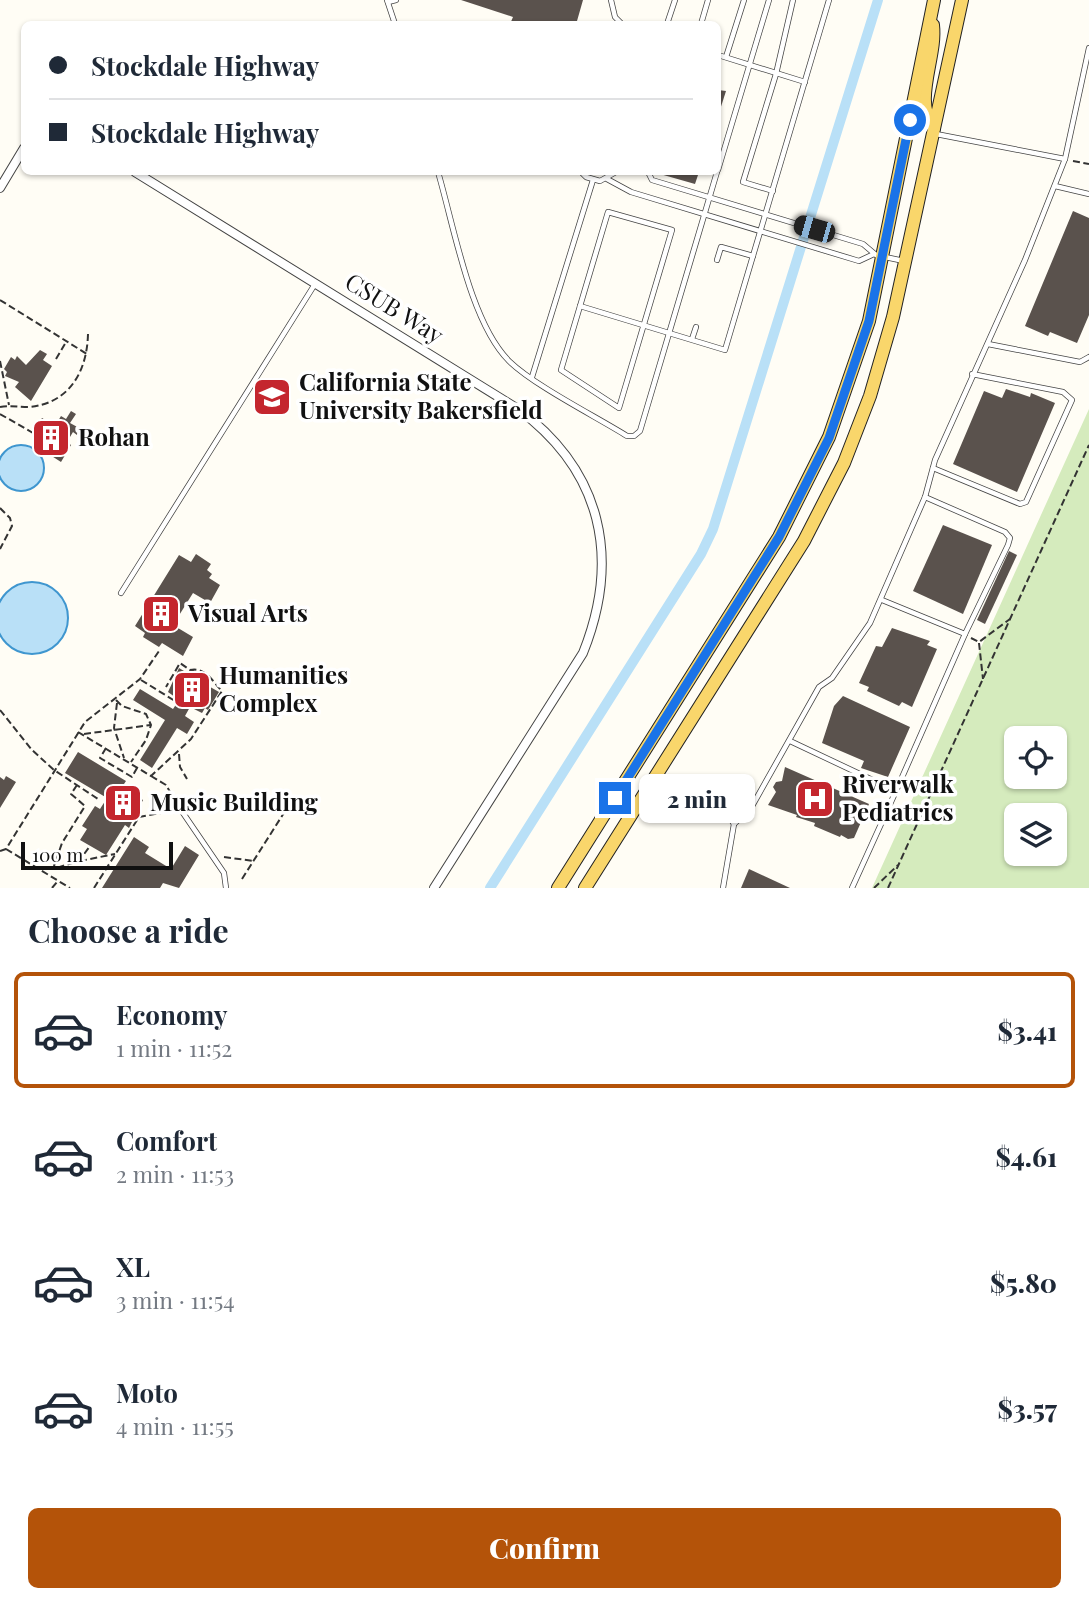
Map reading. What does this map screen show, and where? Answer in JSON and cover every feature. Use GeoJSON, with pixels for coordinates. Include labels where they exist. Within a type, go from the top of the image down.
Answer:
{"type":"FeatureCollection","features":[{"type":"Feature","properties":{"kind":"main road"},"geometry":{"type":"LineString","coordinates":[[585,888],[804,541],[831,491],[870,396],[905,261],[962,0]]}},
{"type":"Feature","properties":{"kind":"main road"},"geometry":{"type":"LineString","coordinates":[[933,5],[935,44],[924,111],[934,131]]}},
{"type":"Feature","properties":{"kind":"main road"},"geometry":{"type":"LineString","coordinates":[[558,888],[796,508],[846,393],[869,321],[878,255],[933,5]]}},
{"type":"Feature","properties":{"kind":"street"},"geometry":{"type":"LineString","coordinates":[[0,188],[21,153]]}},
{"type":"Feature","properties":{"kind":"street","name":"CSUB Way"},"geometry":{"type":"LineString","coordinates":[[140,175],[535,422],[555,441],[579,475],[598,523],[602,555],[601,589],[596,620],[583,653],[434,888]]}},
{"type":"Feature","properties":{"kind":"lane"},"geometry":{"type":"LineString","coordinates":[[394,21],[388,1],[396,0]]}},
{"type":"Feature","properties":{"kind":"lane"},"geometry":{"type":"LineString","coordinates":[[611,0],[615,17],[619,21]]}},
{"type":"Feature","properties":{"kind":"lane"},"geometry":{"type":"LineString","coordinates":[[668,21],[675,0]]}},
{"type":"Feature","properties":{"kind":"lane"},"geometry":{"type":"LineString","coordinates":[[702,21],[708,0]]}},
{"type":"Feature","properties":{"kind":"lane"},"geometry":{"type":"LineString","coordinates":[[726,57],[744,0]]}},
{"type":"Feature","properties":{"kind":"lane"},"geometry":{"type":"LineString","coordinates":[[721,159],[769,0]]}},
{"type":"Feature","properties":{"kind":"lane"},"geometry":{"type":"LineString","coordinates":[[773,191],[743,182],[776,74],[793,0]]}},
{"type":"Feature","properties":{"kind":"lane"},"geometry":{"type":"LineString","coordinates":[[580,306],[725,350],[829,0]]}},
{"type":"Feature","properties":{"kind":"lane"},"geometry":{"type":"LineString","coordinates":[[723,888],[734,824],[751,808],[819,687],[832,678],[870,623],[882,600],[925,498],[933,468],[972,374],[988,344],[1055,186],[1065,159],[1089,48]]}},
{"type":"Feature","properties":{"kind":"lane"},"geometry":{"type":"LineString","coordinates":[[721,56],[804,82]]}},
{"type":"Feature","properties":{"kind":"lane"},"geometry":{"type":"LineString","coordinates":[[934,131],[1065,159]]}},
{"type":"Feature","properties":{"kind":"lane"},"geometry":{"type":"LineString","coordinates":[[440,175],[482,322],[496,347],[532,377],[628,436],[634,436],[640,431],[716,175]]}},
{"type":"Feature","properties":{"kind":"lane"},"geometry":{"type":"LineString","coordinates":[[586,175],[593,180],[607,179],[631,192],[859,261],[878,255]]}},
{"type":"Feature","properties":{"kind":"lane"},"geometry":{"type":"LineString","coordinates":[[607,179],[612,175]]}},
{"type":"Feature","properties":{"kind":"lane"},"geometry":{"type":"LineString","coordinates":[[650,175],[652,180],[863,244],[878,255],[905,261]]}},
{"type":"Feature","properties":{"kind":"lane"},"geometry":{"type":"LineString","coordinates":[[532,377],[593,180]]}},
{"type":"Feature","properties":{"kind":"lane"},"geometry":{"type":"LineString","coordinates":[[1055,186],[1089,194]]}},
{"type":"Feature","properties":{"kind":"lane"},"geometry":{"type":"LineString","coordinates":[[608,212],[672,230],[619,408],[561,370],[580,306],[608,212]]}},
{"type":"Feature","properties":{"kind":"lane"},"geometry":{"type":"LineString","coordinates":[[717,260],[721,247],[753,256]]}},
{"type":"Feature","properties":{"kind":"lane"},"geometry":{"type":"LineString","coordinates":[[121,593],[315,283]]}},
{"type":"Feature","properties":{"kind":"lane"},"geometry":{"type":"LineString","coordinates":[[692,340],[696,327]]}},
{"type":"Feature","properties":{"kind":"lane"},"geometry":{"type":"LineString","coordinates":[[988,344],[1080,362],[1089,357]]}},
{"type":"Feature","properties":{"kind":"lane"},"geometry":{"type":"LineString","coordinates":[[933,468],[1020,504],[1026,502],[1072,400],[1063,392],[972,374]]}},
{"type":"Feature","properties":{"kind":"lane"},"geometry":{"type":"LineString","coordinates":[[852,888],[1010,538],[1006,532],[925,498]]}},
{"type":"Feature","properties":{"kind":"lane"},"geometry":{"type":"LineString","coordinates":[[882,600],[965,634]]}},
{"type":"Feature","properties":{"kind":"lane"},"geometry":{"type":"LineString","coordinates":[[790,741],[896,791]]}},
{"type":"Feature","properties":{"kind":"lane"},"geometry":{"type":"LineString","coordinates":[[658,774],[675,783],[683,782],[721,804],[734,824]]}},
{"type":"Feature","properties":{"kind":"lane"},"geometry":{"type":"LineString","coordinates":[[675,783],[677,793],[720,818],[727,817]]}},
{"type":"Feature","properties":{"kind":"lane"},"geometry":{"type":"LineString","coordinates":[[181,810],[225,873],[226,888]]}},
{"type":"Feature","properties":{"kind":"path"},"geometry":{"type":"LineString","coordinates":[[1065,159],[1089,164]]}},
{"type":"Feature","properties":{"kind":"path"},"geometry":{"type":"LineString","coordinates":[[0,301],[88,354]]}},
{"type":"Feature","properties":{"kind":"path"},"geometry":{"type":"LineString","coordinates":[[0,407],[47,403],[66,392],[85,367],[88,334]]}},
{"type":"Feature","properties":{"kind":"path"},"geometry":{"type":"LineString","coordinates":[[56,359],[66,341]]}},
{"type":"Feature","properties":{"kind":"path"},"geometry":{"type":"LineString","coordinates":[[0,361],[9,406]]}},
{"type":"Feature","properties":{"kind":"path"},"geometry":{"type":"LineString","coordinates":[[0,414],[33,433]]}},
{"type":"Feature","properties":{"kind":"path"},"geometry":{"type":"LineString","coordinates":[[888,888],[1089,445]]}},
{"type":"Feature","properties":{"kind":"path"},"geometry":{"type":"LineString","coordinates":[[0,508],[10,518],[12,526],[0,549]]}},
{"type":"Feature","properties":{"kind":"path"},"geometry":{"type":"LineString","coordinates":[[979,642],[1011,619]]}},
{"type":"Feature","properties":{"kind":"path"},"geometry":{"type":"LineString","coordinates":[[965,634],[979,642]]}},
{"type":"Feature","properties":{"kind":"path"},"geometry":{"type":"LineString","coordinates":[[979,642],[983,679]]}},
{"type":"Feature","properties":{"kind":"path"},"geometry":{"type":"LineString","coordinates":[[0,851],[6,849],[85,722],[140,680],[159,652]]}},
{"type":"Feature","properties":{"kind":"path"},"geometry":{"type":"LineString","coordinates":[[150,776],[191,739],[222,690],[212,683],[206,672],[190,670],[180,663],[166,687]]}},
{"type":"Feature","properties":{"kind":"path"},"geometry":{"type":"LineString","coordinates":[[140,680],[176,701]]}},
{"type":"Feature","properties":{"kind":"path"},"geometry":{"type":"LineString","coordinates":[[117,700],[146,714],[151,725],[146,740],[130,763]]}},
{"type":"Feature","properties":{"kind":"path"},"geometry":{"type":"LineString","coordinates":[[117,700],[114,729],[125,760]]}},
{"type":"Feature","properties":{"kind":"path"},"geometry":{"type":"LineString","coordinates":[[0,710],[32,750],[54,770],[98,800]]}},
{"type":"Feature","properties":{"kind":"path"},"geometry":{"type":"LineString","coordinates":[[83,735],[151,725]]}},
{"type":"Feature","properties":{"kind":"path"},"geometry":{"type":"LineString","coordinates":[[78,732],[166,785],[181,810],[139,817],[94,888]]}},
{"type":"Feature","properties":{"kind":"path"},"geometry":{"type":"LineString","coordinates":[[106,748],[100,758],[132,777],[137,768]]}},
{"type":"Feature","properties":{"kind":"path"},"geometry":{"type":"LineString","coordinates":[[181,750],[178,760],[187,779]]}},
{"type":"Feature","properties":{"kind":"path"},"geometry":{"type":"LineString","coordinates":[[49,875],[62,843],[85,806],[71,794],[76,785]]}},
{"type":"Feature","properties":{"kind":"path"},"geometry":{"type":"LineString","coordinates":[[242,879],[294,797]]}},
{"type":"Feature","properties":{"kind":"path"},"geometry":{"type":"LineString","coordinates":[[79,861],[90,846]]}},
{"type":"Feature","properties":{"kind":"path"},"geometry":{"type":"LineString","coordinates":[[6,849],[70,888]]}},
{"type":"Feature","properties":{"kind":"path"},"geometry":{"type":"LineString","coordinates":[[53,870],[79,861],[115,854]]}},
{"type":"Feature","properties":{"kind":"path"},"geometry":{"type":"LineString","coordinates":[[224,857],[254,861]]}},
{"type":"Feature","properties":{"kind":"path"},"geometry":{"type":"LineString","coordinates":[[874,888],[899,864]]}},
{"type":"Feature","properties":{"kind":"path"},"geometry":{"type":"LineString","coordinates":[[52,888],[58,881]]}},
{"type":"Feature","properties":{"kind":"green space"},"geometry":{"type":"Polygon","coordinates":[[[1089,409],[1089,888],[872,888],[1089,409]]]}},
{"type":"Feature","properties":{"kind":"water"},"geometry":{"type":"Polygon","coordinates":[[[12,447],[30,447],[42,459],[42,477],[30,489],[12,489],[0,477],[0,459],[12,447]]]}},
{"type":"Feature","properties":{"kind":"water"},"geometry":{"type":"Polygon","coordinates":[[[18,584],[46,584],[58,592],[68,611],[66,632],[58,644],[46,652],[18,652],[6,644],[-1,634],[-1,602],[6,592],[18,584]]]}},
{"type":"Feature","properties":{"kind":"building"},"geometry":{"type":"Polygon","coordinates":[[[461,0],[583,0],[577,21],[511,21],[513,17],[461,0]]]}},
{"type":"Feature","properties":{"kind":"building"},"geometry":{"type":"Polygon","coordinates":[[[721,90],[726,91],[721,107],[721,90]]]}},
{"type":"Feature","properties":{"kind":"building"},"geometry":{"type":"Polygon","coordinates":[[[664,175],[698,175],[695,184],[664,175]]]}},
{"type":"Feature","properties":{"kind":"building"},"geometry":{"type":"Polygon","coordinates":[[[1073,211],[1089,218],[1089,315],[1077,343],[1050,332],[1048,336],[1025,326],[1073,211]]]}},
{"type":"Feature","properties":{"kind":"building"},"geometry":{"type":"Polygon","coordinates":[[[40,350],[47,354],[43,360],[52,366],[31,401],[15,387],[19,382],[5,376],[7,372],[4,369],[11,357],[15,360],[17,356],[26,365],[40,350]]]}},
{"type":"Feature","properties":{"kind":"building"},"geometry":{"type":"Polygon","coordinates":[[[1006,389],[1030,397],[1031,393],[1055,403],[1017,492],[953,464],[984,391],[1002,398],[1006,389]]]}},
{"type":"Feature","properties":{"kind":"building","name":"Rohan"},"geometry":{"type":"Polygon","coordinates":[[[71,411],[76,414],[70,423],[81,429],[77,435],[73,432],[67,442],[71,445],[61,462],[36,446],[33,433],[42,418],[55,426],[61,416],[66,419],[71,411]]]}},
{"type":"Feature","properties":{"kind":"building"},"geometry":{"type":"Polygon","coordinates":[[[943,525],[992,545],[963,614],[913,591],[943,525]]]}},
{"type":"Feature","properties":{"kind":"building"},"geometry":{"type":"Polygon","coordinates":[[[1009,551],[1017,555],[985,624],[977,620],[1009,551]]]}},
{"type":"Feature","properties":{"kind":"building","name":"Visual Arts"},"geometry":{"type":"Polygon","coordinates":[[[196,554],[211,564],[207,570],[212,574],[209,578],[220,585],[210,603],[193,593],[173,625],[193,637],[183,656],[162,643],[159,647],[143,637],[145,633],[135,626],[179,555],[191,562],[196,554]]]}},
{"type":"Feature","properties":{"kind":"building"},"geometry":{"type":"Polygon","coordinates":[[[892,628],[930,641],[927,645],[937,649],[912,707],[902,702],[899,706],[867,691],[869,687],[859,683],[876,646],[882,647],[892,628]]]}},
{"type":"Feature","properties":{"kind":"building"},"geometry":{"type":"Polygon","coordinates":[[[179,668],[189,674],[192,669],[207,680],[205,684],[219,692],[208,710],[205,708],[202,713],[190,707],[185,716],[194,722],[187,734],[177,728],[152,768],[140,760],[165,720],[133,700],[140,689],[173,709],[179,700],[168,692],[179,668]]]}},
{"type":"Feature","properties":{"kind":"building"},"geometry":{"type":"Polygon","coordinates":[[[843,696],[910,727],[888,777],[861,768],[864,761],[822,743],[834,706],[843,696]]]}},
{"type":"Feature","properties":{"kind":"building","name":"Music Building"},"geometry":{"type":"Polygon","coordinates":[[[78,752],[126,781],[122,787],[143,800],[129,828],[125,825],[106,855],[80,840],[87,829],[82,826],[95,806],[100,809],[107,798],[65,773],[78,752]]]}},
{"type":"Feature","properties":{"kind":"building","name":"Riverwalk Pediatrics"},"geometry":{"type":"Polygon","coordinates":[[[785,767],[869,804],[854,838],[840,837],[814,826],[815,823],[796,817],[797,815],[768,805],[776,792],[773,787],[776,782],[782,781],[785,767]]]}},
{"type":"Feature","properties":{"kind":"building"},"geometry":{"type":"Polygon","coordinates":[[[6,776],[16,782],[0,808],[0,777],[4,780],[6,776]]]}},
{"type":"Feature","properties":{"kind":"building"},"geometry":{"type":"Polygon","coordinates":[[[134,837],[149,847],[145,853],[171,869],[185,846],[199,855],[179,888],[163,883],[160,888],[102,888],[134,837]]]}},
{"type":"Feature","properties":{"kind":"building"},"geometry":{"type":"Polygon","coordinates":[[[749,869],[790,888],[741,888],[749,869]]]}},
{"type":"Feature","properties":{"kind":"waterway"},"geometry":{"type":"LineString","coordinates":[[490,888],[701,554],[713,529],[878,0]]}},
{"type":"Feature","properties":{"kind":"place","name":"California State University Bakersfield"},"geometry":{"type":"Point","coordinates":[272,397]}},
{"type":"Feature","properties":{"kind":"place","name":"Rohan"},"geometry":{"type":"Point","coordinates":[51,438]}},
{"type":"Feature","properties":{"kind":"place","name":"Visual Arts"},"geometry":{"type":"Point","coordinates":[161,614]}},
{"type":"Feature","properties":{"kind":"place","name":"Humanities Complex"},"geometry":{"type":"Point","coordinates":[192,690]}},
{"type":"Feature","properties":{"kind":"place","name":"Riverwalk Pediatrics"},"geometry":{"type":"Point","coordinates":[815,799]}},
{"type":"Feature","properties":{"kind":"place","name":"Music Building"},"geometry":{"type":"Point","coordinates":[123,803]}},
{"type":"Feature","properties":{"kind":"route"},"geometry":{"type":"LineString","coordinates":[[615,798],[779,537],[813,475],[846,393],[869,321],[910,120]]}}]}
